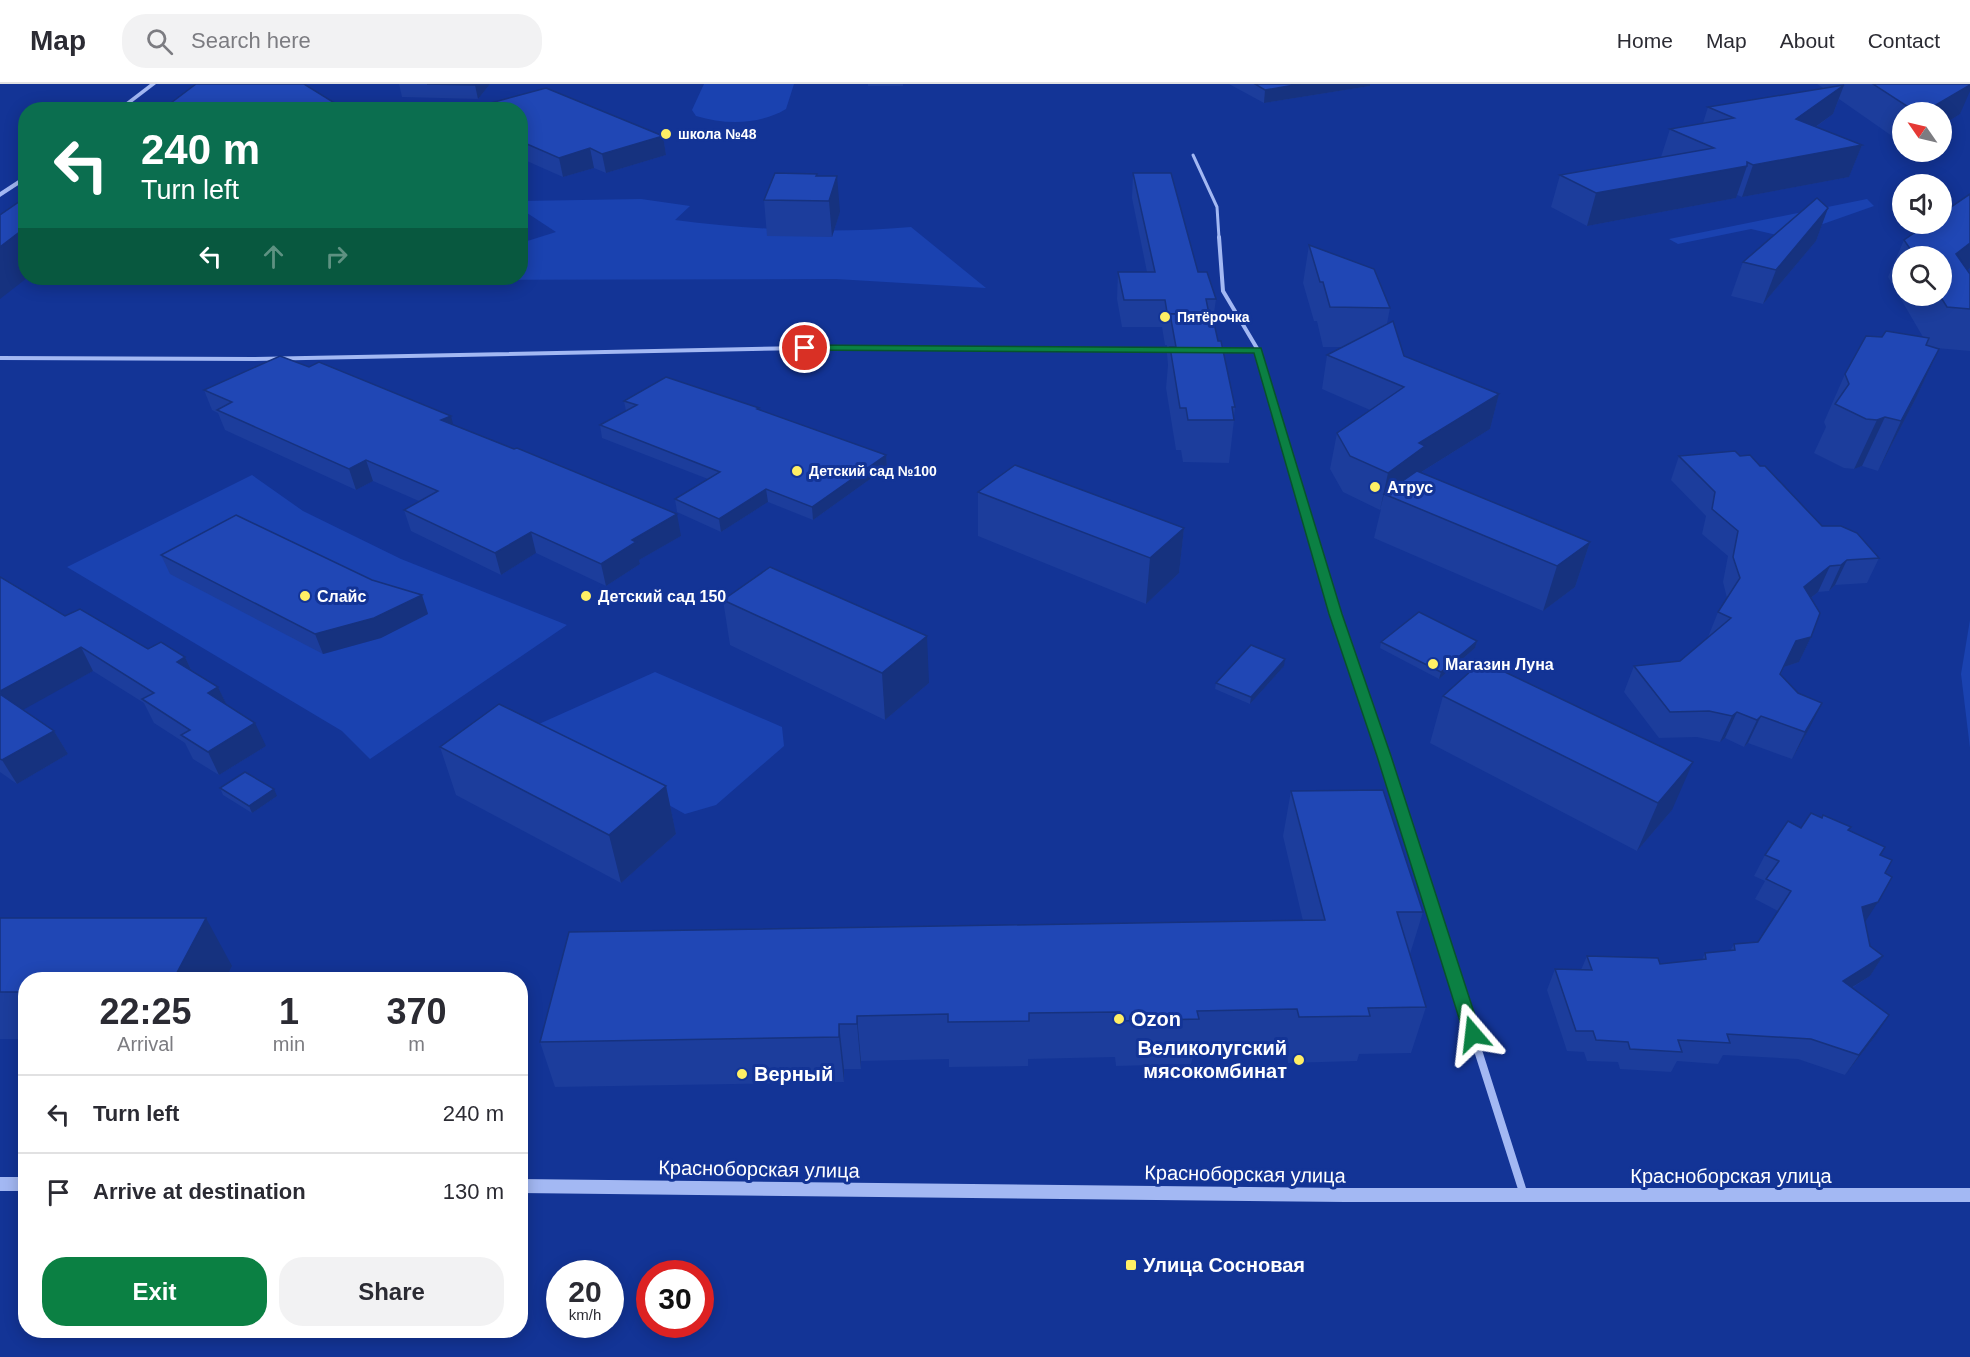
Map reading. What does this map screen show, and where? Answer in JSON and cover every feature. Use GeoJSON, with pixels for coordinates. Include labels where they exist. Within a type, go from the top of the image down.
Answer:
{"type":"FeatureCollection","features":[{"type":"Feature","properties":{"kind":"street"},"geometry":{"type":"LineString","coordinates":[[129,102],[153,84]]}},
{"type":"Feature","properties":{"kind":"street"},"geometry":{"type":"LineString","coordinates":[[1193,155],[1217,207],[1223,291],[1258,350],[1336,614],[1384,756],[1524,1196]]}},
{"type":"Feature","properties":{"kind":"street"},"geometry":{"type":"LineString","coordinates":[[0,195],[18,183]]}},
{"type":"Feature","properties":{"kind":"street"},"geometry":{"type":"LineString","coordinates":[[0,358],[255,359],[805,348],[1187,350]]}},
{"type":"Feature","properties":{"kind":"street"},"geometry":{"type":"LineString","coordinates":[[1210,350],[1258,350]]}},
{"type":"Feature","properties":{"kind":"street"},"geometry":{"type":"LineString","coordinates":[[0,1184],[18,1184]]}},
{"type":"Feature","properties":{"kind":"street","name":"Красноборская улица"},"geometry":{"type":"LineString","coordinates":[[528,1186],[1524,1196],[1970,1196]]}},
{"type":"Feature","properties":{"kind":"shaded area"},"geometry":{"type":"Polygon","coordinates":[[[704,84],[794,84],[786,109],[754,121],[731,122],[696,116],[692,110],[704,84]]]}},
{"type":"Feature","properties":{"kind":"shaded area"},"geometry":{"type":"Polygon","coordinates":[[[641,199],[690,206],[675,220],[764,228],[852,230],[911,227],[986,288],[836,279],[528,280],[528,241],[556,232],[528,214],[528,201],[641,199]]]}},
{"type":"Feature","properties":{"kind":"shaded area"},"geometry":{"type":"Polygon","coordinates":[[[1867,199],[1874,206],[1786,237],[1751,229],[1678,244],[1669,239],[1867,199]]]}},
{"type":"Feature","properties":{"kind":"shaded area","name":"Слайс"},"geometry":{"type":"Polygon","coordinates":[[[252,475],[303,511],[401,559],[567,625],[370,759],[342,731],[67,567],[252,475]]]}},
{"type":"Feature","properties":{"kind":"shaded area"},"geometry":{"type":"Polygon","coordinates":[[[1970,620],[1970,748],[1961,674],[1970,620]]]}},
{"type":"Feature","properties":{"kind":"shaded area"},"geometry":{"type":"Polygon","coordinates":[[[655,672],[782,727],[784,746],[716,805],[685,814],[530,728],[655,672]]]}},
{"type":"Feature","properties":{"kind":"building"},"geometry":{"type":"Polygon","coordinates":[[[196,84],[304,84],[333,102],[172,102],[196,84]]]}},
{"type":"Feature","properties":{"kind":"building"},"geometry":{"type":"Polygon","coordinates":[[[427,84],[476,84],[475,85],[427,84]]]}},
{"type":"Feature","properties":{"kind":"building"},"geometry":{"type":"Polygon","coordinates":[[[1255,84],[1300,84],[1265,90],[1255,84]]]}},
{"type":"Feature","properties":{"kind":"building"},"geometry":{"type":"Polygon","coordinates":[[[1873,84],[1970,84],[1941,102],[1901,102],[1873,84]]]}},
{"type":"Feature","properties":{"kind":"building"},"geometry":{"type":"Polygon","coordinates":[[[1844,85],[1796,119],[1862,145],[1753,165],[1747,162],[1747,166],[1596,193],[1560,175],[1714,148],[1670,129],[1734,118],[1708,107],[1844,85]]]}},
{"type":"Feature","properties":{"kind":"building"},"geometry":{"type":"Polygon","coordinates":[[[546,88],[663,136],[602,154],[590,148],[559,158],[528,144],[528,102],[494,102],[546,88]]]}},
{"type":"Feature","properties":{"kind":"building"},"geometry":{"type":"Polygon","coordinates":[[[775,173],[837,176],[829,201],[764,200],[775,173]]]}},
{"type":"Feature","properties":{"kind":"building"},"geometry":{"type":"Polygon","coordinates":[[[1133,173],[1171,173],[1198,272],[1207,272],[1216,299],[1206,299],[1209,314],[1170,314],[1168,318],[1165,300],[1124,300],[1118,272],[1155,272],[1133,173]]]}},
{"type":"Feature","properties":{"kind":"building"},"geometry":{"type":"Polygon","coordinates":[[[1970,194],[1970,243],[1956,254],[1970,274],[1970,309],[1946,306],[1952,306],[1952,246],[1908,246],[1904,240],[1913,234],[1952,234],[1952,206],[1970,194]]]}},
{"type":"Feature","properties":{"kind":"building"},"geometry":{"type":"Polygon","coordinates":[[[1817,198],[1828,208],[1776,270],[1743,262],[1817,198]]]}},
{"type":"Feature","properties":{"kind":"building"},"geometry":{"type":"Polygon","coordinates":[[[18,203],[18,233],[0,247],[0,215],[18,203]]]}},
{"type":"Feature","properties":{"kind":"building"},"geometry":{"type":"Polygon","coordinates":[[[1309,245],[1374,269],[1390,308],[1330,307],[1309,245]]]}},
{"type":"Feature","properties":{"kind":"building"},"geometry":{"type":"Polygon","coordinates":[[[1170,314],[1212,314],[1218,341],[1221,341],[1235,407],[1232,407],[1234,420],[1188,420],[1186,408],[1180,408],[1170,347],[1176,347],[1170,314]]]}},
{"type":"Feature","properties":{"kind":"building"},"geometry":{"type":"Polygon","coordinates":[[[1393,321],[1404,356],[1499,394],[1419,443],[1425,446],[1388,473],[1350,456],[1337,433],[1404,387],[1327,355],[1393,321]]]}},
{"type":"Feature","properties":{"kind":"building"},"geometry":{"type":"Polygon","coordinates":[[[1886,331],[1929,338],[1926,345],[1939,349],[1901,421],[1885,417],[1877,420],[1866,419],[1835,404],[1849,384],[1845,374],[1866,336],[1882,337],[1886,331]]]}},
{"type":"Feature","properties":{"kind":"building"},"geometry":{"type":"Polygon","coordinates":[[[280,356],[309,367],[319,362],[451,416],[441,420],[514,449],[517,448],[677,514],[632,540],[636,542],[601,564],[531,532],[495,553],[404,510],[438,491],[366,460],[349,469],[217,410],[232,402],[204,390],[280,356]]]}},
{"type":"Feature","properties":{"kind":"building"},"geometry":{"type":"Polygon","coordinates":[[[666,377],[759,408],[757,409],[886,455],[812,507],[766,489],[719,519],[675,499],[720,472],[600,425],[637,405],[624,401],[666,377]]]}},
{"type":"Feature","properties":{"kind":"building"},"geometry":{"type":"Polygon","coordinates":[[[1735,451],[1740,456],[1750,455],[1760,466],[1765,466],[1822,526],[1841,526],[1857,533],[1879,558],[1847,560],[1841,565],[1830,566],[1804,587],[1820,613],[1811,637],[1796,641],[1780,674],[1798,693],[1822,703],[1805,732],[1761,716],[1757,720],[1737,712],[1732,716],[1709,711],[1670,712],[1634,666],[1680,661],[1731,618],[1718,612],[1740,578],[1733,557],[1738,531],[1712,509],[1715,492],[1679,456],[1735,451]]]}},
{"type":"Feature","properties":{"kind":"building"},"geometry":{"type":"Polygon","coordinates":[[[1015,465],[1184,528],[1150,558],[978,492],[1015,465]]]}},
{"type":"Feature","properties":{"kind":"building"},"geometry":{"type":"Polygon","coordinates":[[[1417,471],[1590,542],[1557,566],[1384,494],[1417,471]]]}},
{"type":"Feature","properties":{"kind":"building","name":"Слайс"},"geometry":{"type":"Polygon","coordinates":[[[236,515],[372,580],[422,595],[374,618],[315,634],[161,555],[236,515]]]}},
{"type":"Feature","properties":{"kind":"building"},"geometry":{"type":"Polygon","coordinates":[[[770,567],[927,636],[882,673],[723,600],[770,567]]]}},
{"type":"Feature","properties":{"kind":"building"},"geometry":{"type":"Polygon","coordinates":[[[0,577],[65,616],[80,609],[148,649],[161,642],[185,657],[177,662],[218,687],[208,693],[255,723],[208,752],[181,735],[190,730],[142,699],[154,693],[81,647],[0,691],[0,577]]]}},
{"type":"Feature","properties":{"kind":"building","name":"Магазин Луна"},"geometry":{"type":"Polygon","coordinates":[[[1419,612],[1477,641],[1441,672],[1381,642],[1419,612]]]}},
{"type":"Feature","properties":{"kind":"building"},"geometry":{"type":"Polygon","coordinates":[[[1251,645],[1285,659],[1251,697],[1216,683],[1251,645]]]}},
{"type":"Feature","properties":{"kind":"building"},"geometry":{"type":"Polygon","coordinates":[[[1482,661],[1693,762],[1658,803],[1443,696],[1482,661]]]}},
{"type":"Feature","properties":{"kind":"building"},"geometry":{"type":"Polygon","coordinates":[[[0,694],[54,731],[2,760],[0,759],[0,694]]]}},
{"type":"Feature","properties":{"kind":"building"},"geometry":{"type":"Polygon","coordinates":[[[499,704],[666,786],[609,835],[440,747],[499,704]]]}},
{"type":"Feature","properties":{"kind":"building"},"geometry":{"type":"Polygon","coordinates":[[[245,772],[274,789],[249,806],[220,788],[245,772]]]}},
{"type":"Feature","properties":{"kind":"building"},"geometry":{"type":"Polygon","coordinates":[[[1383,790],[1423,912],[1397,912],[1426,1007],[1368,1008],[1370,1016],[1299,1017],[1297,1009],[1197,1011],[1199,1019],[1120,1021],[1120,1012],[1029,1013],[1029,1021],[948,1022],[948,1014],[857,1016],[857,1024],[839,1024],[839,1037],[540,1042],[569,932],[1325,920],[1291,791],[1383,790]]]}},
{"type":"Feature","properties":{"kind":"building"},"geometry":{"type":"Polygon","coordinates":[[[1811,813],[1822,818],[1823,815],[1851,827],[1848,830],[1885,847],[1880,855],[1892,860],[1885,873],[1892,877],[1878,902],[1862,907],[1870,946],[1883,956],[1843,981],[1889,1015],[1859,1055],[1811,1039],[1727,1034],[1730,1043],[1678,1040],[1682,1052],[1630,1049],[1628,1042],[1596,1040],[1593,1031],[1576,1031],[1555,969],[1592,970],[1587,956],[1658,958],[1660,964],[1706,959],[1705,953],[1735,950],[1734,944],[1758,942],[1791,891],[1766,879],[1779,861],[1765,855],[1788,821],[1801,828],[1811,813]]]}},
{"type":"Feature","properties":{"kind":"building"},"geometry":{"type":"Polygon","coordinates":[[[0,918],[206,918],[177,972],[18,972],[18,992],[0,992],[0,918]]]}},
{"type":"Feature","properties":{"kind":"place","name":"школа №48"},"geometry":{"type":"Point","coordinates":[666,134]}},
{"type":"Feature","properties":{"kind":"place","name":"Пятёрочка"},"geometry":{"type":"Point","coordinates":[1165,317]}},
{"type":"Feature","properties":{"kind":"place","name":"Детский сад №100"},"geometry":{"type":"Point","coordinates":[797,471]}},
{"type":"Feature","properties":{"kind":"place","name":"Атрус"},"geometry":{"type":"Point","coordinates":[1375,487]}},
{"type":"Feature","properties":{"kind":"place","name":"Слайс"},"geometry":{"type":"Point","coordinates":[305,596]}},
{"type":"Feature","properties":{"kind":"place","name":"Детский сад 150"},"geometry":{"type":"Point","coordinates":[586,596]}},
{"type":"Feature","properties":{"kind":"place","name":"Магазин Луна"},"geometry":{"type":"Point","coordinates":[1433,664]}},
{"type":"Feature","properties":{"kind":"place","name":"Ozon"},"geometry":{"type":"Point","coordinates":[1119,1019]}},
{"type":"Feature","properties":{"kind":"place","name":"Великолугский мясокомбинат"},"geometry":{"type":"Point","coordinates":[1299,1060]}},
{"type":"Feature","properties":{"kind":"place","name":"Верный"},"geometry":{"type":"Point","coordinates":[742,1074]}},
{"type":"Feature","properties":{"kind":"place","name":"Улица Сосновая"},"geometry":{"type":"Point","coordinates":[1131,1265]}},
{"type":"Feature","properties":{"kind":"route"},"geometry":{"type":"LineString","coordinates":[[805,348],[1258,350],[1336,614],[1473,1034]]}}]}
